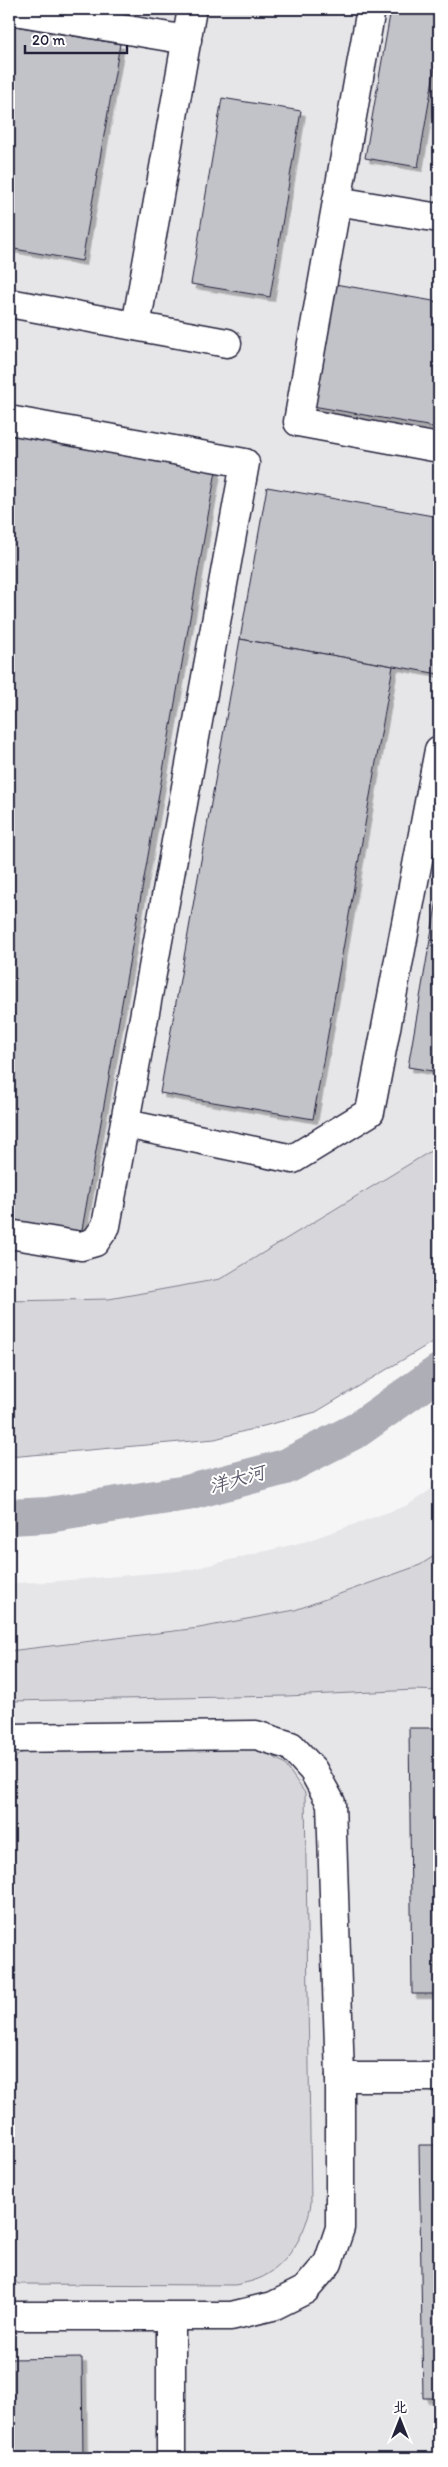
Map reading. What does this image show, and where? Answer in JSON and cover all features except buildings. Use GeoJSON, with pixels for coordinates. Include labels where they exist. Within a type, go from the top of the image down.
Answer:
{"type":"FeatureCollection","features":[{"type":"Feature","properties":{"kind":"lane"},"geometry":{"type":"LineString","coordinates":[[136,326],[192,9]]}},
{"type":"Feature","properties":{"kind":"lane"},"geometry":{"type":"LineString","coordinates":[[371,9],[298,422],[439,448]]}},
{"type":"Feature","properties":{"kind":"lane"},"geometry":{"type":"LineString","coordinates":[[9,10],[187,40]]}},
{"type":"Feature","properties":{"kind":"lane"},"geometry":{"type":"LineString","coordinates":[[337,201],[439,218]]}},
{"type":"Feature","properties":{"kind":"lane"},"geometry":{"type":"LineString","coordinates":[[9,303],[227,343]]}},
{"type":"Feature","properties":{"kind":"lane"},"geometry":{"type":"LineString","coordinates":[[9,420],[245,462],[106,1226],[95,1242],[81,1246],[9,1234]]}},
{"type":"Feature","properties":{"kind":"lane"},"geometry":{"type":"LineString","coordinates":[[126,1124],[293,1159],[370,1112],[439,750]]}},
{"type":"Feature","properties":{"kind":"lane"},"geometry":{"type":"LineString","coordinates":[[9,1738],[256,1735],[291,1746],[313,1770],[331,1803],[340,2077],[340,2228],[328,2263],[305,2290],[273,2306],[231,2316],[9,2316]]}},
{"type":"Feature","properties":{"kind":"lane"},"geometry":{"type":"LineString","coordinates":[[340,2077],[439,2077]]}},
{"type":"Feature","properties":{"kind":"lane"},"geometry":{"type":"LineString","coordinates":[[170,2317],[171,2458]]}},
{"type":"Feature","properties":{"kind":"shaded area"},"geometry":{"type":"Polygon","coordinates":[[[9,9],[439,9],[439,1146],[220,1279],[109,1299],[9,1301],[9,9]]]}},
{"type":"Feature","properties":{"kind":"shaded area"},"geometry":{"type":"Polygon","coordinates":[[[439,1146],[439,1338],[316,1412],[215,1439],[9,1457],[9,1301],[109,1299],[220,1279],[439,1146]]]}},
{"type":"Feature","properties":{"kind":"shaded area"},"geometry":{"type":"Polygon","coordinates":[[[439,1484],[439,2458],[9,2458],[9,1583],[47,1582],[189,1570],[307,1541],[408,1505],[439,1484]]]}},
{"type":"Feature","properties":{"kind":"shaded area"},"geometry":{"type":"Polygon","coordinates":[[[439,1553],[439,1691],[416,1690],[287,1696],[9,1701],[9,1651],[199,1628],[295,1610],[420,1565],[439,1553]]]}},
{"type":"Feature","properties":{"kind":"shaded area"},"geometry":{"type":"Polygon","coordinates":[[[251,1744],[284,1763],[305,1793],[311,2203],[305,2226],[294,2248],[278,2267],[250,2282],[235,2285],[18,2284],[9,2274],[9,1765],[18,1755],[30,1748],[251,1744]]]}},
{"type":"Feature","properties":{"kind":"waterway","name":"洋大河"},"geometry":{"type":"LineString","coordinates":[[9,1517],[48,1515],[187,1493],[285,1467],[357,1430],[439,1372]]}}]}
